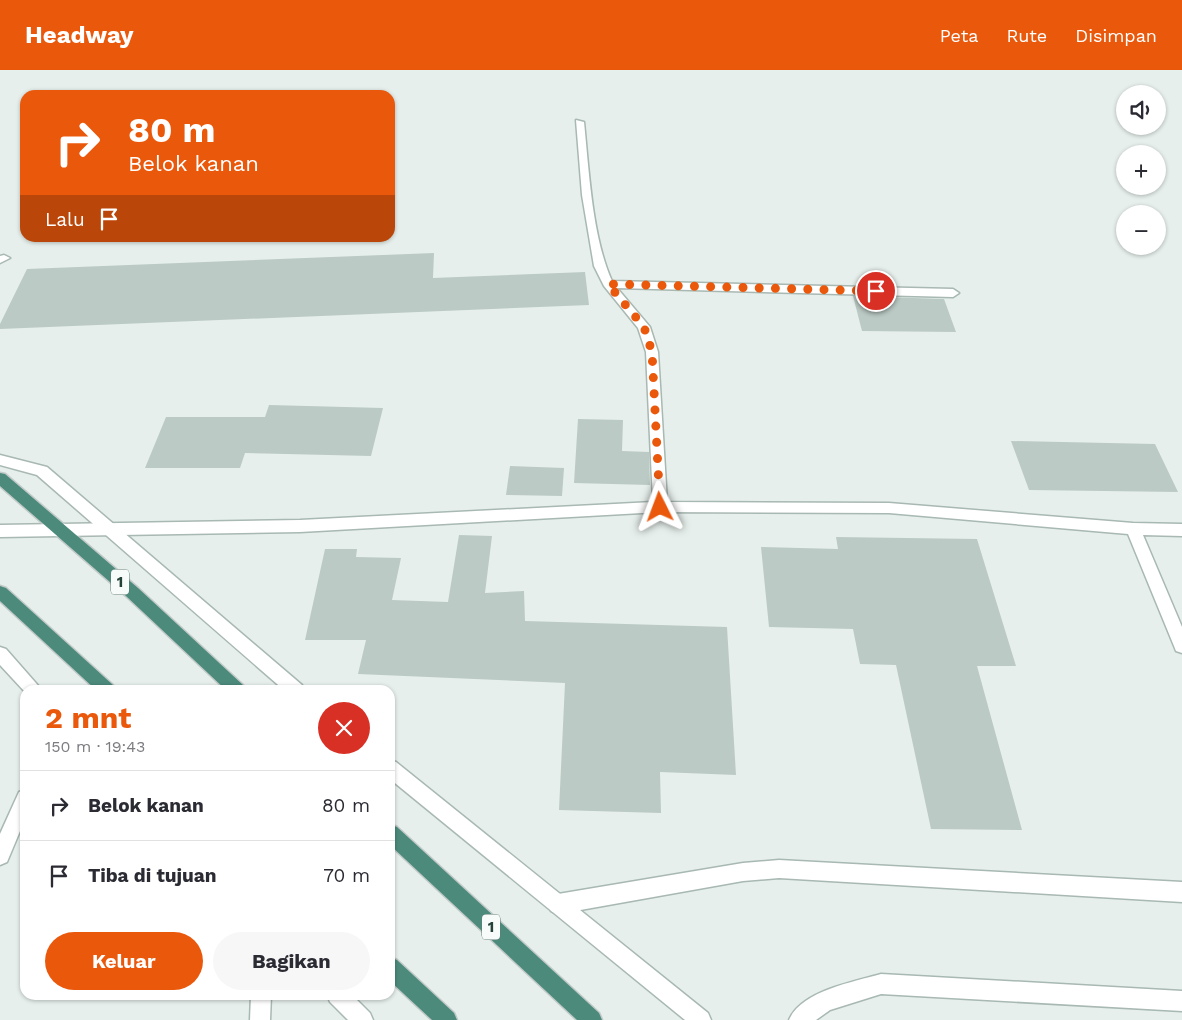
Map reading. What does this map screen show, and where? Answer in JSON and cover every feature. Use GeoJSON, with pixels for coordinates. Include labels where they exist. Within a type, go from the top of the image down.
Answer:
{"type":"FeatureCollection","features":[{"type":"Feature","properties":{"kind":"highway","name":"1"},"geometry":{"type":"LineString","coordinates":[[0,478],[56,529],[132,592],[232,685]]}},
{"type":"Feature","properties":{"kind":"highway"},"geometry":{"type":"LineString","coordinates":[[0,592],[102,685]]}},
{"type":"Feature","properties":{"kind":"highway","name":"1"},"geometry":{"type":"LineString","coordinates":[[395,838],[592,1020]]}},
{"type":"Feature","properties":{"kind":"highway"},"geometry":{"type":"LineString","coordinates":[[395,973],[447,1020]]}},
{"type":"Feature","properties":{"kind":"street"},"geometry":{"type":"LineString","coordinates":[[579,122],[587,195],[600,266],[608,284],[644,327],[652,352],[660,507]]}},
{"type":"Feature","properties":{"kind":"street"},"geometry":{"type":"LineString","coordinates":[[608,284],[953,293]]}},
{"type":"Feature","properties":{"kind":"street"},"geometry":{"type":"LineString","coordinates":[[0,460],[42,471],[112,528],[290,685]]}},
{"type":"Feature","properties":{"kind":"street"},"geometry":{"type":"LineString","coordinates":[[0,531],[300,526],[660,507],[890,508],[1133,529],[1182,530]]}},
{"type":"Feature","properties":{"kind":"street"},"geometry":{"type":"LineString","coordinates":[[1133,529],[1182,646]]}},
{"type":"Feature","properties":{"kind":"street"},"geometry":{"type":"LineString","coordinates":[[0,654],[29,685]]}},
{"type":"Feature","properties":{"kind":"street"},"geometry":{"type":"LineString","coordinates":[[395,772],[701,1020]]}},
{"type":"Feature","properties":{"kind":"street"},"geometry":{"type":"LineString","coordinates":[[0,856],[20,810]]}},
{"type":"Feature","properties":{"kind":"street"},"geometry":{"type":"LineString","coordinates":[[558,904],[734,873],[779,869],[1182,892]]}},
{"type":"Feature","properties":{"kind":"street"},"geometry":{"type":"LineString","coordinates":[[799,1020],[824,1001],[881,984],[1182,1001]]}},
{"type":"Feature","properties":{"kind":"street"},"geometry":{"type":"LineString","coordinates":[[260,1020],[261,1000]]}},
{"type":"Feature","properties":{"kind":"street"},"geometry":{"type":"LineString","coordinates":[[342,1000],[363,1020]]}},
{"type":"Feature","properties":{"kind":"building"},"geometry":{"type":"Polygon","coordinates":[[[434,253],[433,278],[585,272],[589,305],[0,329],[0,324],[27,269],[434,253]]]}},
{"type":"Feature","properties":{"kind":"building"},"geometry":{"type":"Polygon","coordinates":[[[853,296],[944,299],[956,332],[862,331],[853,296]]]}},
{"type":"Feature","properties":{"kind":"building"},"geometry":{"type":"Polygon","coordinates":[[[269,405],[383,408],[371,456],[245,453],[240,468],[145,468],[166,417],[265,417],[269,405]]]}},
{"type":"Feature","properties":{"kind":"building"},"geometry":{"type":"Polygon","coordinates":[[[578,419],[623,420],[622,451],[649,452],[650,485],[574,483],[578,419]]]}},
{"type":"Feature","properties":{"kind":"building"},"geometry":{"type":"Polygon","coordinates":[[[1011,441],[1155,444],[1178,492],[1029,490],[1011,441]]]}},
{"type":"Feature","properties":{"kind":"building"},"geometry":{"type":"Polygon","coordinates":[[[510,466],[564,468],[562,496],[506,495],[510,466]]]}},
{"type":"Feature","properties":{"kind":"building"},"geometry":{"type":"Polygon","coordinates":[[[459,535],[492,536],[485,593],[524,591],[525,621],[727,627],[736,775],[660,772],[661,813],[559,810],[565,683],[358,674],[366,640],[305,640],[325,549],[357,549],[356,557],[401,558],[392,600],[448,602],[459,535]]]}},
{"type":"Feature","properties":{"kind":"building"},"geometry":{"type":"Polygon","coordinates":[[[836,537],[977,539],[1016,666],[977,666],[1022,830],[931,829],[896,665],[860,664],[853,629],[769,627],[761,547],[838,549],[836,537]]]}},
{"type":"Feature","properties":{"kind":"route"},"geometry":{"type":"LineString","coordinates":[[660,507],[652,352],[644,327],[608,284],[876,291]]}}]}
